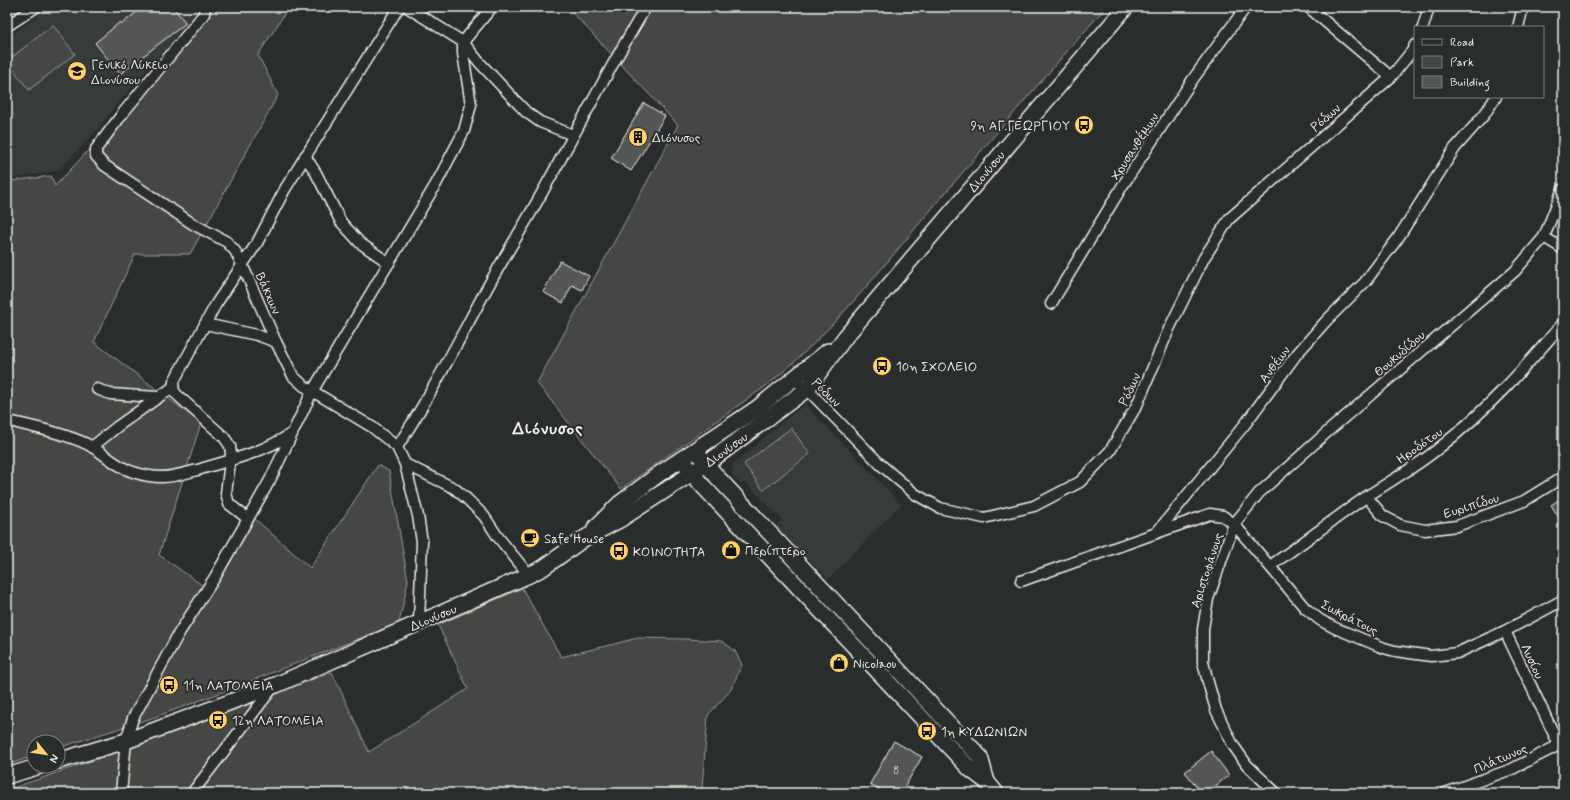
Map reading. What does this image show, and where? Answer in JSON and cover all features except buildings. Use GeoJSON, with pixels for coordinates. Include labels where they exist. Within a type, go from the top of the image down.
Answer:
{"type":"FeatureCollection","features":[{"type":"Feature","properties":{"kind":"main road","name":"Διονύσου"},"geometry":{"type":"LineString","coordinates":[[66,759],[126,740],[276,685],[529,575],[543,568],[585,538],[621,519],[706,464],[807,389],[846,336],[1126,7]]}},
{"type":"Feature","properties":{"kind":"main road","name":"Διονύσου"},"geometry":{"type":"LineString","coordinates":[[585,538],[619,504],[756,409],[846,336]]}},
{"type":"Feature","properties":{"kind":"main road"},"geometry":{"type":"LineString","coordinates":[[696,450],[706,464],[980,757],[992,788]]}},
{"type":"Feature","properties":{"kind":"main road"},"geometry":{"type":"LineString","coordinates":[[682,459],[692,473],[970,769],[992,788]]}},
{"type":"Feature","properties":{"kind":"main road"},"geometry":{"type":"LineString","coordinates":[[7,776],[26,770]]}},
{"type":"Feature","properties":{"kind":"street"},"geometry":{"type":"LineString","coordinates":[[7,26],[36,7]]}},
{"type":"Feature","properties":{"kind":"street"},"geometry":{"type":"LineString","coordinates":[[247,518],[230,504],[226,487],[231,454],[230,446],[224,437],[175,393],[173,387],[174,381],[216,304],[257,243],[285,189],[399,7]]}},
{"type":"Feature","properties":{"kind":"street"},"geometry":{"type":"LineString","coordinates":[[407,7],[463,42],[479,62],[526,112],[540,122],[573,135]]}},
{"type":"Feature","properties":{"kind":"street"},"geometry":{"type":"LineString","coordinates":[[121,793],[126,740],[132,718],[179,633],[215,577],[247,518],[270,480],[313,390],[436,184],[467,123],[471,106],[463,53],[463,42],[492,7]]}},
{"type":"Feature","properties":{"kind":"street"},"geometry":{"type":"LineString","coordinates":[[397,448],[434,386],[510,246],[538,201],[573,135],[646,7]]}},
{"type":"Feature","properties":{"kind":"street","name":"Χρυσανθέμων"},"geometry":{"type":"LineString","coordinates":[[1052,304],[1123,185],[1193,79],[1246,7]]}},
{"type":"Feature","properties":{"kind":"street"},"geometry":{"type":"LineString","coordinates":[[1308,7],[1391,77]]}},
{"type":"Feature","properties":{"kind":"street"},"geometry":{"type":"LineString","coordinates":[[1423,26],[1430,7]]}},
{"type":"Feature","properties":{"kind":"street"},"geometry":{"type":"LineString","coordinates":[[1518,26],[1523,7]]}},
{"type":"Feature","properties":{"kind":"street","name":"Βάκχων"},"geometry":{"type":"LineString","coordinates":[[205,10],[96,149],[96,156],[104,165],[193,224],[227,242],[235,251],[242,264],[276,342],[293,376],[304,386],[313,390],[372,427],[397,448],[405,464],[418,516],[422,542],[419,623]]}},
{"type":"Feature","properties":{"kind":"street","name":"Ρόδων"},"geometry":{"type":"LineString","coordinates":[[794,379],[807,389],[880,465],[915,494],[940,508],[984,518],[1034,506],[1080,482],[1110,451],[1137,406],[1170,330],[1204,258],[1229,219],[1391,77],[1414,47]]}},
{"type":"Feature","properties":{"kind":"street","name":"Ανθέων"},"geometry":{"type":"LineString","coordinates":[[1157,532],[1246,423],[1296,355],[1326,320],[1365,282],[1398,238],[1455,148],[1484,115],[1495,98]]}},
{"type":"Feature","properties":{"kind":"street"},"geometry":{"type":"LineString","coordinates":[[305,156],[316,173],[341,222],[360,243],[389,263]]}},
{"type":"Feature","properties":{"kind":"street","name":"Θουκυδίδου"},"geometry":{"type":"LineString","coordinates":[[1234,524],[1259,493],[1515,270],[1544,236],[1563,189]]}},
{"type":"Feature","properties":{"kind":"street"},"geometry":{"type":"LineString","coordinates":[[1544,236],[1563,249]]}},
{"type":"Feature","properties":{"kind":"street","name":"Ηροδότου"},"geometry":{"type":"LineString","coordinates":[[1270,566],[1438,449],[1460,431],[1482,412],[1541,349],[1563,323]]}},
{"type":"Feature","properties":{"kind":"street"},"geometry":{"type":"LineString","coordinates":[[205,324],[257,335],[276,342]]}},
{"type":"Feature","properties":{"kind":"street"},"geometry":{"type":"LineString","coordinates":[[92,447],[157,397],[173,387]]}},
{"type":"Feature","properties":{"kind":"street"},"geometry":{"type":"LineString","coordinates":[[97,389],[110,394],[157,397]]}},
{"type":"Feature","properties":{"kind":"street"},"geometry":{"type":"LineString","coordinates":[[13,422],[64,436],[92,447],[117,464],[131,471],[162,477],[177,475],[260,451],[274,445],[291,434]]}},
{"type":"Feature","properties":{"kind":"street"},"geometry":{"type":"LineString","coordinates":[[405,464],[454,488],[467,499],[484,516],[498,537],[529,575]]}},
{"type":"Feature","properties":{"kind":"street","name":"Ευριπίδου"},"geometry":{"type":"LineString","coordinates":[[1367,497],[1382,516],[1400,525],[1425,530],[1457,526],[1524,501],[1563,477]]}},
{"type":"Feature","properties":{"kind":"street","name":"Σωκράτους"},"geometry":{"type":"LineString","coordinates":[[1157,532],[1210,514],[1223,516],[1234,524],[1305,608],[1320,620],[1335,628],[1390,650],[1421,656],[1449,655],[1466,650],[1563,600]]}},
{"type":"Feature","properties":{"kind":"street","name":"Αριστοφάνους"},"geometry":{"type":"LineString","coordinates":[[1234,524],[1208,599],[1203,629],[1203,662],[1216,710],[1232,745],[1247,766],[1276,793]]}},
{"type":"Feature","properties":{"kind":"street"},"geometry":{"type":"LineString","coordinates":[[1022,581],[1157,532]]}},
{"type":"Feature","properties":{"kind":"street","name":"Λυσίου"},"geometry":{"type":"LineString","coordinates":[[1505,631],[1561,744]]}},
{"type":"Feature","properties":{"kind":"street","name":"Διονύσου"},"geometry":{"type":"LineString","coordinates":[[192,793],[276,685]]}},
{"type":"Feature","properties":{"kind":"street","name":"Πλάτωνος"},"geometry":{"type":"LineString","coordinates":[[1445,793],[1512,768],[1561,744]]}},
{"type":"Feature","properties":{"kind":"shaded area","name":"Γενικό Λύκειο Διονύσου"},"geometry":{"type":"Polygon","coordinates":[[[50,7],[195,7],[198,13],[117,104],[100,127],[61,168],[51,172],[7,179],[7,38],[50,7]]]}},
{"type":"Feature","properties":{"kind":"shaded area"},"geometry":{"type":"Polygon","coordinates":[[[805,404],[901,504],[828,580],[776,526],[782,520],[747,484],[739,483],[732,475],[733,464],[805,404]]]}},
{"type":"Feature","properties":{"kind":"green space"},"geometry":{"type":"Polygon","coordinates":[[[201,7],[289,7],[258,55],[278,95],[190,254],[135,254],[94,342],[201,423],[159,555],[213,591],[255,519],[310,568],[378,465],[389,471],[408,581],[399,623],[155,717],[66,745],[66,734],[26,734],[26,759],[7,765],[7,182],[51,176],[55,186],[104,134],[203,10],[201,7]]]}},
{"type":"Feature","properties":{"kind":"green space"},"geometry":{"type":"Polygon","coordinates":[[[567,7],[1106,7],[972,161],[853,302],[813,344],[770,383],[621,489],[537,383],[678,125],[567,7]]]}},
{"type":"Feature","properties":{"kind":"green space"},"geometry":{"type":"Polygon","coordinates":[[[53,25],[75,54],[29,90],[7,61],[53,25]]]}},
{"type":"Feature","properties":{"kind":"green space"},"geometry":{"type":"Polygon","coordinates":[[[791,428],[810,454],[763,490],[744,464],[791,428]]]}},
{"type":"Feature","properties":{"kind":"green space"},"geometry":{"type":"Polygon","coordinates":[[[522,588],[561,657],[638,638],[722,641],[735,651],[742,665],[730,691],[708,715],[702,787],[708,793],[7,793],[7,790],[53,774],[66,774],[66,770],[140,744],[332,672],[369,752],[468,689],[438,625],[522,588]]]}},
{"type":"Feature","properties":{"kind":"place","name":"Γενικό Λύκειο Διονύσου"},"geometry":{"type":"Point","coordinates":[77,71]}},
{"type":"Feature","properties":{"kind":"place","name":"9η ΑΓ.ΓΕΩΡΓΙΟΥ"},"geometry":{"type":"Point","coordinates":[1084,125]}},
{"type":"Feature","properties":{"kind":"place","name":"Διόνυσος"},"geometry":{"type":"Point","coordinates":[638,137]}},
{"type":"Feature","properties":{"kind":"place","name":"10η ΣΧΟΛΕΙΟ"},"geometry":{"type":"Point","coordinates":[882,366]}},
{"type":"Feature","properties":{"kind":"place","name":"Safe House"},"geometry":{"type":"Point","coordinates":[530,538]}},
{"type":"Feature","properties":{"kind":"place","name":"Περίπτερο"},"geometry":{"type":"Point","coordinates":[731,550]}},
{"type":"Feature","properties":{"kind":"place","name":"ΚΟΙΝΟΤΗΤΑ"},"geometry":{"type":"Point","coordinates":[619,551]}},
{"type":"Feature","properties":{"kind":"place","name":"Nicolaou"},"geometry":{"type":"Point","coordinates":[839,663]}},
{"type":"Feature","properties":{"kind":"place","name":"11η ΛΑΤΟΜΕΙΑ"},"geometry":{"type":"Point","coordinates":[169,685]}},
{"type":"Feature","properties":{"kind":"place","name":"12η ΛΑΤΟΜΕΙΑ"},"geometry":{"type":"Point","coordinates":[218,720]}},
{"type":"Feature","properties":{"kind":"place","name":"1η ΚΥΔΩΝΙΩΝ"},"geometry":{"type":"Point","coordinates":[927,731]}},
{"type":"Feature","properties":{"kind":"district","name":"Διόνυσος"},"geometry":{"type":"Point","coordinates":[548,428]}}]}
